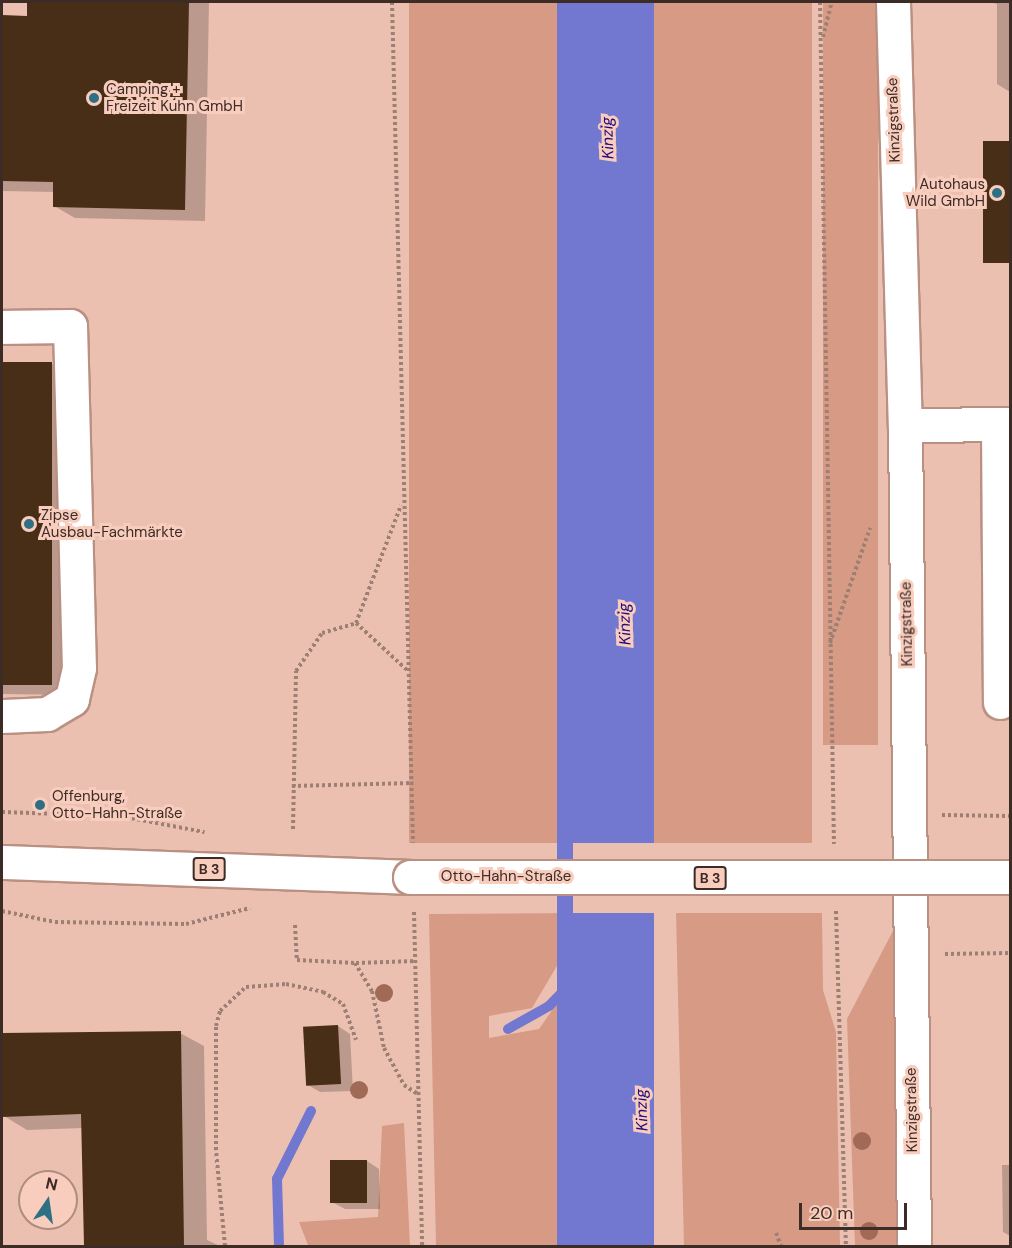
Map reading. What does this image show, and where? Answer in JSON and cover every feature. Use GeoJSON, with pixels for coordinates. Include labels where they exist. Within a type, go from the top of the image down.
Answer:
{"type":"FeatureCollection","features":[{"type":"Feature","properties":{"kind":"street","name":"Kinzigstraße"},"geometry":{"type":"LineString","coordinates":[[893,2],[905,425],[914,1246]]}},
{"type":"Feature","properties":{"kind":"street"},"geometry":{"type":"LineString","coordinates":[[2,327],[70,326],[80,668],[72,699],[47,714],[2,716]]}},
{"type":"Feature","properties":{"kind":"street"},"geometry":{"type":"LineString","coordinates":[[905,425],[1004,424],[1000,702]]}},
{"type":"Feature","properties":{"kind":"street","name":"Otto-Hahn-Straße"},"geometry":{"type":"LineString","coordinates":[[2,862],[413,877],[1011,877]]}},
{"type":"Feature","properties":{"kind":"path"},"geometry":{"type":"LineString","coordinates":[[392,2],[402,502],[413,783],[413,877],[422,1246]]}},
{"type":"Feature","properties":{"kind":"path"},"geometry":{"type":"LineString","coordinates":[[820,2],[829,647],[846,1246]]}},
{"type":"Feature","properties":{"kind":"path"},"geometry":{"type":"LineString","coordinates":[[821,44],[832,2]]}},
{"type":"Feature","properties":{"kind":"path"},"geometry":{"type":"LineString","coordinates":[[356,623],[402,502]]}},
{"type":"Feature","properties":{"kind":"path"},"geometry":{"type":"LineString","coordinates":[[829,647],[871,525]]}},
{"type":"Feature","properties":{"kind":"path"},"geometry":{"type":"LineString","coordinates":[[356,623],[408,671]]}},
{"type":"Feature","properties":{"kind":"path"},"geometry":{"type":"LineString","coordinates":[[293,829],[292,786],[296,671],[322,633],[356,623]]}},
{"type":"Feature","properties":{"kind":"path"},"geometry":{"type":"LineString","coordinates":[[292,786],[413,783]]}},
{"type":"Feature","properties":{"kind":"path"},"geometry":{"type":"LineString","coordinates":[[909,815],[1011,816]]}},
{"type":"Feature","properties":{"kind":"path"},"geometry":{"type":"LineString","coordinates":[[2,910],[55,922],[186,924],[254,908]]}},
{"type":"Feature","properties":{"kind":"path"},"geometry":{"type":"LineString","coordinates":[[295,925],[297,960],[355,963],[416,961]]}},
{"type":"Feature","properties":{"kind":"path"},"geometry":{"type":"LineString","coordinates":[[911,954],[1011,953]]}},
{"type":"Feature","properties":{"kind":"path"},"geometry":{"type":"LineString","coordinates":[[355,963],[372,991],[384,1048],[404,1084],[419,1095]]}},
{"type":"Feature","properties":{"kind":"path"},"geometry":{"type":"LineString","coordinates":[[225,1246],[216,1150],[216,1026],[220,1011],[246,987],[304,988],[343,1004],[356,1040]]}},
{"type":"Feature","properties":{"kind":"path"},"geometry":{"type":"LineString","coordinates":[[776,1233],[780,1246]]}},
{"type":"Feature","properties":{"kind":"shaded area"},"geometry":{"type":"Polygon","coordinates":[[[409,2],[557,2],[557,843],[409,843],[409,2]]]}},
{"type":"Feature","properties":{"kind":"shaded area"},"geometry":{"type":"Polygon","coordinates":[[[654,2],[812,2],[812,843],[654,843],[654,2]]]}},
{"type":"Feature","properties":{"kind":"shaded area"},"geometry":{"type":"Polygon","coordinates":[[[823,2],[878,2],[878,745],[823,745],[823,2]]]}},
{"type":"Feature","properties":{"kind":"shaded area"},"geometry":{"type":"Polygon","coordinates":[[[577,913],[564,954],[532,1008],[489,1016],[489,1038],[539,1029],[575,978],[581,1246],[436,1246],[429,914],[577,913]]]}},
{"type":"Feature","properties":{"kind":"shaded area"},"geometry":{"type":"Polygon","coordinates":[[[676,913],[822,913],[823,990],[836,1032],[840,1246],[684,1246],[676,913]]]}},
{"type":"Feature","properties":{"kind":"shaded area"},"geometry":{"type":"Polygon","coordinates":[[[896,925],[900,1246],[855,1246],[847,1019],[896,925]]]}},
{"type":"Feature","properties":{"kind":"shaded area"},"geometry":{"type":"Polygon","coordinates":[[[404,1123],[410,1246],[297,1246],[308,1245],[299,1222],[378,1217],[382,1126],[404,1123]]]}},
{"type":"Feature","properties":{"kind":"water","name":"Kinzig"},"geometry":{"type":"Polygon","coordinates":[[[557,2],[654,2],[654,1246],[557,1246],[557,2]]]}},
{"type":"Feature","properties":{"kind":"pier"},"geometry":{"type":"Polygon","coordinates":[[[573,843],[677,843],[677,913],[573,913],[573,843]]]}},
{"type":"Feature","properties":{"kind":"building","name":"Camping + Freizeit Kuhn GmbH"},"geometry":{"type":"Polygon","coordinates":[[[27,2],[189,2],[185,210],[53,207],[53,182],[2,181],[2,15],[27,16],[27,2]]]}},
{"type":"Feature","properties":{"kind":"building","name":"Autohaus Wild GmbH"},"geometry":{"type":"Polygon","coordinates":[[[983,141],[1010,141],[1010,263],[983,263],[983,141]]]}},
{"type":"Feature","properties":{"kind":"building","name":"Zipse Ausbau-Fachmärkte"},"geometry":{"type":"Polygon","coordinates":[[[2,362],[52,362],[52,685],[2,685],[2,362]]]}},
{"type":"Feature","properties":{"kind":"building"},"geometry":{"type":"Polygon","coordinates":[[[338,1025],[341,1084],[306,1086],[303,1027],[338,1025]]]}},
{"type":"Feature","properties":{"kind":"building"},"geometry":{"type":"Polygon","coordinates":[[[181,1031],[184,1246],[84,1246],[81,1114],[2,1117],[2,1033],[181,1031]]]}},
{"type":"Feature","properties":{"kind":"building"},"geometry":{"type":"Polygon","coordinates":[[[330,1160],[367,1160],[367,1203],[330,1203],[330,1160]]]}},
{"type":"Feature","properties":{"kind":"waterway"},"geometry":{"type":"LineString","coordinates":[[508,1029],[549,1006],[587,967]]}},
{"type":"Feature","properties":{"kind":"waterway"},"geometry":{"type":"LineString","coordinates":[[279,1246],[277,1179],[311,1111]]}},
{"type":"Feature","properties":{"kind":"place","name":"Camping + Freizeit Kuhn GmbH"},"geometry":{"type":"Point","coordinates":[94,98]}},
{"type":"Feature","properties":{"kind":"place","name":"Autohaus Wild GmbH"},"geometry":{"type":"Point","coordinates":[997,193]}},
{"type":"Feature","properties":{"kind":"place","name":"Zipse Ausbau-Fachmärkte"},"geometry":{"type":"Point","coordinates":[29,524]}},
{"type":"Feature","properties":{"kind":"place","name":"Offenburg, Otto-Hahn-Straße"},"geometry":{"type":"Point","coordinates":[40,805]}}]}
